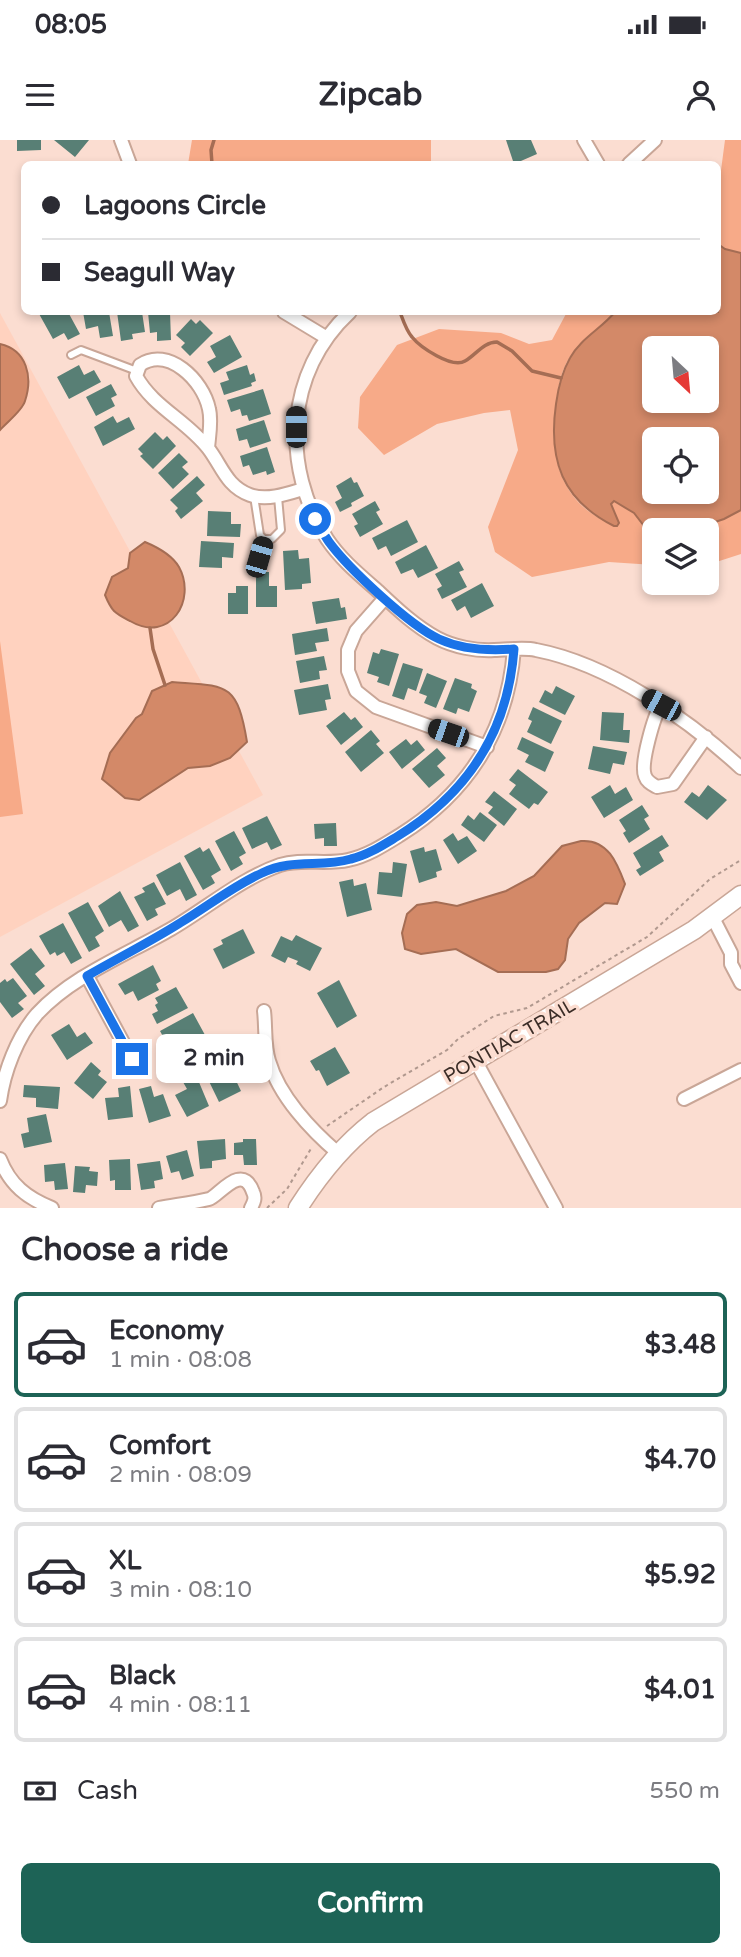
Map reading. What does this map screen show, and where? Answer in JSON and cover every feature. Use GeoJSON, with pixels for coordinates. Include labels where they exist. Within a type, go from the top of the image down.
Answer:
{"type":"FeatureCollection","features":[{"type":"Feature","properties":{"kind":"main road","name":"PONTIAC TRAIL"},"geometry":{"type":"LineString","coordinates":[[298,1208],[338,1153],[373,1122],[713,918],[741,895]]}},
{"type":"Feature","properties":{"kind":"street"},"geometry":{"type":"LineString","coordinates":[[121,140],[129,161]]}},
{"type":"Feature","properties":{"kind":"street"},"geometry":{"type":"LineString","coordinates":[[584,140],[596,161]]}},
{"type":"Feature","properties":{"kind":"street"},"geometry":{"type":"LineString","coordinates":[[632,161],[655,140]]}},
{"type":"Feature","properties":{"kind":"street"},"geometry":{"type":"LineString","coordinates":[[289,315],[327,338]]}},
{"type":"Feature","properties":{"kind":"street"},"geometry":{"type":"LineString","coordinates":[[347,315],[327,338],[307,372],[296,412],[298,467],[303,489],[315,519],[329,542],[349,565],[385,598],[414,623],[439,639],[463,647],[490,650],[535,649],[574,661],[661,705],[706,737],[741,768]]}},
{"type":"Feature","properties":{"kind":"street"},"geometry":{"type":"LineString","coordinates":[[208,448],[209,409],[197,383],[185,371],[157,357],[140,365],[136,376],[148,396],[176,416],[208,448],[223,475],[233,485],[254,496],[278,496],[303,489]]}},
{"type":"Feature","properties":{"kind":"street"},"geometry":{"type":"LineString","coordinates":[[385,598],[356,631],[348,650],[348,671],[356,691],[376,707],[487,747]]}},
{"type":"Feature","properties":{"kind":"street"},"geometry":{"type":"LineString","coordinates":[[0,1101],[2,1086],[17,1046],[37,1015],[66,990],[261,873],[284,864],[349,860],[377,849],[437,809],[464,780],[487,747],[508,696],[514,649]]}},
{"type":"Feature","properties":{"kind":"street"},"geometry":{"type":"LineString","coordinates":[[661,705],[656,712],[645,758],[644,774],[648,781],[657,787],[673,784],[706,737]]}},
{"type":"Feature","properties":{"kind":"street"},"geometry":{"type":"LineString","coordinates":[[713,918],[736,956],[731,964],[741,983]]}},
{"type":"Feature","properties":{"kind":"street"},"geometry":{"type":"LineString","coordinates":[[87,976],[132,1059]]}},
{"type":"Feature","properties":{"kind":"street"},"geometry":{"type":"LineString","coordinates":[[264,1011],[268,1060],[284,1092],[301,1117],[338,1153]]}},
{"type":"Feature","properties":{"kind":"street"},"geometry":{"type":"LineString","coordinates":[[475,1060],[556,1208]]}},
{"type":"Feature","properties":{"kind":"street"},"geometry":{"type":"LineString","coordinates":[[684,1099],[741,1070]]}},
{"type":"Feature","properties":{"kind":"street"},"geometry":{"type":"LineString","coordinates":[[0,1159],[3,1178],[32,1200],[52,1208]]}},
{"type":"Feature","properties":{"kind":"street"},"geometry":{"type":"LineString","coordinates":[[159,1208],[217,1203],[226,1184],[239,1180],[247,1183],[253,1192],[255,1200],[251,1208]]}},
{"type":"Feature","properties":{"kind":"lane"},"geometry":{"type":"LineString","coordinates":[[71,355],[81,350],[137,371]]}},
{"type":"Feature","properties":{"kind":"lane"},"geometry":{"type":"LineString","coordinates":[[254,496],[260,535],[264,539],[272,539],[281,530],[278,496]]}},
{"type":"Feature","properties":{"kind":"lane"},"geometry":{"type":"LineString","coordinates":[[259,557],[264,539]]}},
{"type":"Feature","properties":{"kind":"path"},"geometry":{"type":"LineString","coordinates":[[267,1208],[287,1189],[321,1130],[384,1087],[447,1050],[488,1020],[527,1007],[647,937],[710,879],[741,860]]}},
{"type":"Feature","properties":{"kind":"shaded area"},"geometry":{"type":"Polygon","coordinates":[[[192,140],[431,140],[431,161],[188,161],[192,140]]]}},
{"type":"Feature","properties":{"kind":"shaded area"},"geometry":{"type":"Polygon","coordinates":[[[725,140],[741,140],[741,253],[721,246],[721,170],[725,140]]]}},
{"type":"Feature","properties":{"kind":"shaded area"},"geometry":{"type":"Polygon","coordinates":[[[721,246],[741,253],[741,510],[719,521],[719,518],[642,518],[642,523],[634,513],[614,501],[611,504],[619,523],[614,526],[582,504],[563,476],[554,443],[556,404],[561,381],[567,363],[579,345],[612,315],[721,315],[721,246]]]}},
{"type":"Feature","properties":{"kind":"shaded area"},"geometry":{"type":"Polygon","coordinates":[[[0,313],[263,795],[0,937],[0,313]]]}},
{"type":"Feature","properties":{"kind":"shaded area"},"geometry":{"type":"Polygon","coordinates":[[[565,315],[612,315],[586,339],[567,362],[558,391],[554,442],[562,478],[583,506],[617,526],[611,503],[614,501],[634,513],[642,524],[642,564],[609,562],[532,577],[495,552],[488,527],[518,450],[510,410],[437,424],[384,455],[358,428],[360,397],[397,345],[439,329],[501,333],[529,344],[552,340],[565,315]]]}},
{"type":"Feature","properties":{"kind":"shaded area"},"geometry":{"type":"Polygon","coordinates":[[[0,344],[9,347],[22,358],[28,374],[28,383],[23,405],[0,430],[0,344]]]}},
{"type":"Feature","properties":{"kind":"shaded area"},"geometry":{"type":"Polygon","coordinates":[[[741,510],[741,554],[719,561],[719,520],[741,510]]]}},
{"type":"Feature","properties":{"kind":"shaded area"},"geometry":{"type":"Polygon","coordinates":[[[145,542],[172,559],[179,567],[184,580],[182,605],[168,623],[157,627],[144,627],[121,616],[112,609],[105,595],[112,577],[128,568],[130,553],[145,542]]]}},
{"type":"Feature","properties":{"kind":"shaded area"},"geometry":{"type":"Polygon","coordinates":[[[0,641],[23,814],[0,817],[0,641]]]}},
{"type":"Feature","properties":{"kind":"shaded area"},"geometry":{"type":"Polygon","coordinates":[[[172,682],[205,684],[226,691],[239,707],[247,742],[230,758],[210,766],[188,768],[139,800],[125,798],[102,779],[110,753],[136,718],[142,714],[152,691],[172,682]]]}},
{"type":"Feature","properties":{"kind":"shaded area"},"geometry":{"type":"Polygon","coordinates":[[[590,841],[605,848],[615,861],[625,884],[617,904],[605,903],[579,923],[568,939],[565,960],[558,969],[546,972],[498,972],[456,949],[421,954],[405,949],[402,933],[407,914],[417,905],[436,902],[457,906],[506,891],[534,876],[562,846],[590,841]]]}},
{"type":"Feature","properties":{"kind":"building"},"geometry":{"type":"Polygon","coordinates":[[[17,140],[41,140],[41,150],[17,151],[17,140]]]}},
{"type":"Feature","properties":{"kind":"building"},"geometry":{"type":"Polygon","coordinates":[[[54,140],[89,140],[75,157],[54,140]]]}},
{"type":"Feature","properties":{"kind":"building"},"geometry":{"type":"Polygon","coordinates":[[[506,140],[531,140],[537,154],[521,161],[513,161],[506,140]]]}},
{"type":"Feature","properties":{"kind":"building"},"geometry":{"type":"Polygon","coordinates":[[[40,315],[70,315],[80,334],[68,340],[64,333],[53,339],[40,315]]]}},
{"type":"Feature","properties":{"kind":"building"},"geometry":{"type":"Polygon","coordinates":[[[84,315],[110,315],[113,336],[100,338],[98,326],[86,329],[84,315]]]}},
{"type":"Feature","properties":{"kind":"building"},"geometry":{"type":"Polygon","coordinates":[[[117,315],[142,315],[145,332],[132,334],[133,339],[121,341],[117,315]]]}},
{"type":"Feature","properties":{"kind":"building"},"geometry":{"type":"Polygon","coordinates":[[[148,315],[170,315],[171,340],[157,341],[157,332],[150,333],[148,315]]]}},
{"type":"Feature","properties":{"kind":"building"},"geometry":{"type":"Polygon","coordinates":[[[191,319],[196,324],[200,320],[213,333],[190,356],[181,347],[185,343],[176,335],[191,319]]]}},
{"type":"Feature","properties":{"kind":"building"},"geometry":{"type":"Polygon","coordinates":[[[230,335],[242,357],[214,373],[207,362],[216,357],[210,346],[230,335]]]}},
{"type":"Feature","properties":{"kind":"building"},"geometry":{"type":"Polygon","coordinates":[[[79,365],[84,375],[94,370],[101,382],[69,399],[57,377],[79,365]]]}},
{"type":"Feature","properties":{"kind":"building"},"geometry":{"type":"Polygon","coordinates":[[[247,365],[250,375],[254,373],[256,381],[251,383],[252,386],[224,395],[220,383],[229,380],[226,372],[247,365]]]}},
{"type":"Feature","properties":{"kind":"building"},"geometry":{"type":"Polygon","coordinates":[[[111,384],[117,395],[111,398],[115,406],[96,416],[86,397],[111,384]]]}},
{"type":"Feature","properties":{"kind":"building"},"geometry":{"type":"Polygon","coordinates":[[[263,389],[271,414],[249,421],[247,415],[242,416],[240,409],[231,412],[227,400],[263,389]]]}},
{"type":"Feature","properties":{"kind":"building"},"geometry":{"type":"Polygon","coordinates":[[[113,416],[117,423],[129,417],[135,429],[103,446],[94,427],[113,416]]]}},
{"type":"Feature","properties":{"kind":"building"},"geometry":{"type":"Polygon","coordinates":[[[264,420],[271,441],[250,448],[247,439],[239,441],[236,429],[264,420]]]}},
{"type":"Feature","properties":{"kind":"building"},"geometry":{"type":"Polygon","coordinates":[[[155,432],[163,440],[167,436],[176,446],[153,469],[140,456],[143,454],[138,449],[155,432]]]}},
{"type":"Feature","properties":{"kind":"building"},"geometry":{"type":"Polygon","coordinates":[[[267,447],[275,472],[267,475],[266,471],[253,475],[249,465],[243,467],[240,456],[267,447]]]}},
{"type":"Feature","properties":{"kind":"building"},"geometry":{"type":"Polygon","coordinates":[[[179,453],[188,462],[182,467],[189,474],[173,489],[158,473],[179,453]]]}},
{"type":"Feature","properties":{"kind":"building"},"geometry":{"type":"Polygon","coordinates":[[[197,476],[205,485],[196,493],[203,501],[181,519],[175,511],[178,508],[170,500],[197,476]]]}},
{"type":"Feature","properties":{"kind":"building"},"geometry":{"type":"Polygon","coordinates":[[[351,477],[354,483],[357,482],[364,496],[340,512],[335,502],[342,498],[336,486],[351,477]]]}},
{"type":"Feature","properties":{"kind":"building"},"geometry":{"type":"Polygon","coordinates":[[[375,501],[380,510],[376,512],[383,524],[360,537],[354,526],[358,524],[352,514],[375,501]]]}},
{"type":"Feature","properties":{"kind":"building"},"geometry":{"type":"Polygon","coordinates":[[[208,511],[231,512],[231,524],[241,524],[240,537],[207,536],[208,511]]]}},
{"type":"Feature","properties":{"kind":"building"},"geometry":{"type":"Polygon","coordinates":[[[407,520],[418,542],[391,556],[386,546],[378,550],[372,538],[407,520]]]}},
{"type":"Feature","properties":{"kind":"building"},"geometry":{"type":"Polygon","coordinates":[[[201,541],[234,543],[233,558],[222,557],[222,568],[199,567],[201,541]]]}},
{"type":"Feature","properties":{"kind":"building"},"geometry":{"type":"Polygon","coordinates":[[[426,545],[438,568],[418,578],[413,569],[401,574],[395,562],[426,545]]]}},
{"type":"Feature","properties":{"kind":"building"},"geometry":{"type":"Polygon","coordinates":[[[298,550],[299,559],[309,558],[311,583],[302,584],[302,589],[285,590],[283,551],[298,550]]]}},
{"type":"Feature","properties":{"kind":"building"},"geometry":{"type":"Polygon","coordinates":[[[459,561],[464,570],[459,572],[467,587],[442,599],[437,589],[442,586],[435,574],[459,561]]]}},
{"type":"Feature","properties":{"kind":"building"},"geometry":{"type":"Polygon","coordinates":[[[256,572],[269,572],[269,586],[277,586],[277,607],[256,607],[256,572]]]}},
{"type":"Feature","properties":{"kind":"building"},"geometry":{"type":"Polygon","coordinates":[[[482,583],[494,606],[471,618],[465,606],[457,611],[451,600],[482,583]]]}},
{"type":"Feature","properties":{"kind":"building"},"geometry":{"type":"Polygon","coordinates":[[[236,586],[248,586],[248,614],[228,614],[228,593],[236,593],[236,586]]]}},
{"type":"Feature","properties":{"kind":"building"},"geometry":{"type":"Polygon","coordinates":[[[339,598],[341,608],[345,607],[347,619],[316,624],[312,602],[339,598]]]}},
{"type":"Feature","properties":{"kind":"building"},"geometry":{"type":"Polygon","coordinates":[[[327,628],[329,641],[315,643],[317,651],[295,655],[292,634],[327,628]]]}},
{"type":"Feature","properties":{"kind":"building"},"geometry":{"type":"Polygon","coordinates":[[[381,649],[399,654],[389,686],[377,682],[379,677],[367,673],[373,652],[379,654],[381,649]]]}},
{"type":"Feature","properties":{"kind":"building"},"geometry":{"type":"Polygon","coordinates":[[[324,656],[327,670],[319,671],[320,679],[300,683],[296,661],[324,656]]]}},
{"type":"Feature","properties":{"kind":"building"},"geometry":{"type":"Polygon","coordinates":[[[403,663],[423,669],[416,691],[408,688],[404,700],[392,696],[403,663]]]}},
{"type":"Feature","properties":{"kind":"building"},"geometry":{"type":"Polygon","coordinates":[[[427,673],[447,681],[436,708],[424,703],[427,696],[419,693],[427,673]]]}},
{"type":"Feature","properties":{"kind":"building"},"geometry":{"type":"Polygon","coordinates":[[[455,678],[472,684],[471,688],[477,691],[469,712],[458,708],[456,714],[443,709],[455,678]]]}},
{"type":"Feature","properties":{"kind":"building"},"geometry":{"type":"Polygon","coordinates":[[[328,684],[331,699],[325,700],[327,710],[299,715],[294,690],[328,684]]]}},
{"type":"Feature","properties":{"kind":"building"},"geometry":{"type":"Polygon","coordinates":[[[556,686],[575,696],[565,715],[539,702],[545,690],[552,694],[556,686]]]}},
{"type":"Feature","properties":{"kind":"building"},"geometry":{"type":"Polygon","coordinates":[[[533,707],[562,721],[551,744],[527,732],[532,721],[528,719],[533,707]]]}},
{"type":"Feature","properties":{"kind":"building"},"geometry":{"type":"Polygon","coordinates":[[[344,712],[351,720],[355,717],[363,727],[341,745],[326,726],[344,712]]]}},
{"type":"Feature","properties":{"kind":"building"},"geometry":{"type":"Polygon","coordinates":[[[602,712],[624,713],[623,730],[630,730],[629,743],[600,740],[602,712]]]}},
{"type":"Feature","properties":{"kind":"building"},"geometry":{"type":"Polygon","coordinates":[[[371,730],[380,741],[376,744],[384,753],[361,772],[345,752],[371,730]]]}},
{"type":"Feature","properties":{"kind":"building"},"geometry":{"type":"Polygon","coordinates":[[[522,737],[554,752],[545,772],[525,762],[529,755],[517,749],[522,737]]]}},
{"type":"Feature","properties":{"kind":"building"},"geometry":{"type":"Polygon","coordinates":[[[406,739],[411,745],[417,740],[425,750],[402,769],[389,752],[406,739]]]}},
{"type":"Feature","properties":{"kind":"building"},"geometry":{"type":"Polygon","coordinates":[[[593,746],[627,752],[624,765],[613,763],[610,774],[588,769],[593,746]]]}},
{"type":"Feature","properties":{"kind":"building"},"geometry":{"type":"Polygon","coordinates":[[[437,748],[446,758],[437,766],[445,775],[429,788],[412,769],[437,748]]]}},
{"type":"Feature","properties":{"kind":"building"},"geometry":{"type":"Polygon","coordinates":[[[518,769],[548,792],[538,805],[534,803],[529,809],[509,794],[516,785],[509,780],[518,769]]]}},
{"type":"Feature","properties":{"kind":"building"},"geometry":{"type":"Polygon","coordinates":[[[610,785],[615,794],[626,787],[633,800],[604,818],[591,797],[610,785]]]}},
{"type":"Feature","properties":{"kind":"building"},"geometry":{"type":"Polygon","coordinates":[[[708,785],[727,800],[707,820],[684,802],[692,792],[699,797],[708,785]]]}},
{"type":"Feature","properties":{"kind":"building"},"geometry":{"type":"Polygon","coordinates":[[[494,791],[517,809],[504,826],[488,813],[493,807],[485,802],[494,791]]]}},
{"type":"Feature","properties":{"kind":"building"},"geometry":{"type":"Polygon","coordinates":[[[642,805],[649,816],[644,819],[650,829],[629,843],[619,820],[642,805]]]}},
{"type":"Feature","properties":{"kind":"building"},"geometry":{"type":"Polygon","coordinates":[[[480,812],[497,825],[484,842],[461,825],[468,815],[474,820],[480,812]]]}},
{"type":"Feature","properties":{"kind":"building"},"geometry":{"type":"Polygon","coordinates":[[[267,816],[282,845],[271,850],[267,842],[252,849],[242,828],[267,816]]]}},
{"type":"Feature","properties":{"kind":"building"},"geometry":{"type":"Polygon","coordinates":[[[336,823],[337,846],[324,846],[324,838],[315,839],[314,824],[336,823]]]}},
{"type":"Feature","properties":{"kind":"building"},"geometry":{"type":"Polygon","coordinates":[[[234,831],[246,853],[239,857],[243,864],[231,871],[215,841],[234,831]]]}},
{"type":"Feature","properties":{"kind":"building"},"geometry":{"type":"Polygon","coordinates":[[[453,833],[458,841],[467,836],[477,851],[458,864],[443,840],[453,833]]]}},
{"type":"Feature","properties":{"kind":"building"},"geometry":{"type":"Polygon","coordinates":[[[662,835],[669,846],[659,852],[664,861],[640,876],[636,870],[641,867],[633,853],[662,835]]]}},
{"type":"Feature","properties":{"kind":"building"},"geometry":{"type":"Polygon","coordinates":[[[200,847],[203,852],[209,848],[221,870],[211,876],[215,883],[203,890],[184,856],[200,847]]]}},
{"type":"Feature","properties":{"kind":"building"},"geometry":{"type":"Polygon","coordinates":[[[424,847],[425,852],[436,849],[442,870],[436,872],[437,877],[419,883],[410,851],[424,847]]]}},
{"type":"Feature","properties":{"kind":"building"},"geometry":{"type":"Polygon","coordinates":[[[180,862],[197,895],[186,901],[180,889],[167,896],[156,875],[180,862]]]}},
{"type":"Feature","properties":{"kind":"building"},"geometry":{"type":"Polygon","coordinates":[[[393,862],[407,864],[402,897],[377,894],[379,872],[392,873],[393,862]]]}},
{"type":"Feature","properties":{"kind":"building"},"geometry":{"type":"Polygon","coordinates":[[[353,879],[354,886],[366,883],[372,910],[347,917],[339,882],[353,879]]]}},
{"type":"Feature","properties":{"kind":"building"},"geometry":{"type":"Polygon","coordinates":[[[154,882],[166,904],[155,909],[158,915],[147,921],[134,897],[145,892],[142,888],[154,882]]]}},
{"type":"Feature","properties":{"kind":"building"},"geometry":{"type":"Polygon","coordinates":[[[120,891],[139,926],[128,932],[121,920],[109,927],[98,906],[120,891]]]}},
{"type":"Feature","properties":{"kind":"building"},"geometry":{"type":"Polygon","coordinates":[[[88,902],[104,931],[95,937],[100,946],[89,952],[68,913],[88,902]]]}},
{"type":"Feature","properties":{"kind":"building"},"geometry":{"type":"Polygon","coordinates":[[[63,923],[82,958],[71,964],[64,952],[57,956],[55,952],[50,955],[39,936],[63,923]]]}},
{"type":"Feature","properties":{"kind":"building"},"geometry":{"type":"Polygon","coordinates":[[[243,929],[255,953],[223,969],[213,949],[223,944],[221,940],[243,929]]]}},
{"type":"Feature","properties":{"kind":"building"},"geometry":{"type":"Polygon","coordinates":[[[296,935],[322,948],[310,971],[288,957],[285,963],[271,956],[281,936],[292,941],[296,935]]]}},
{"type":"Feature","properties":{"kind":"building"},"geometry":{"type":"Polygon","coordinates":[[[31,948],[45,966],[35,974],[45,986],[34,995],[10,964],[31,948]]]}},
{"type":"Feature","properties":{"kind":"building"},"geometry":{"type":"Polygon","coordinates":[[[153,965],[161,981],[156,984],[159,990],[138,1001],[133,991],[125,995],[118,984],[153,965]]]}},
{"type":"Feature","properties":{"kind":"building"},"geometry":{"type":"Polygon","coordinates":[[[13,978],[27,996],[18,1003],[24,1009],[12,1018],[0,1002],[0,983],[13,978]]]}},
{"type":"Feature","properties":{"kind":"building"},"geometry":{"type":"Polygon","coordinates":[[[339,980],[357,1016],[337,1028],[317,993],[339,980]]]}},
{"type":"Feature","properties":{"kind":"building"},"geometry":{"type":"Polygon","coordinates":[[[176,987],[188,1008],[157,1024],[152,1014],[158,1011],[155,998],[176,987]]]}},
{"type":"Feature","properties":{"kind":"building"},"geometry":{"type":"Polygon","coordinates":[[[193,1013],[205,1035],[182,1047],[177,1036],[166,1042],[160,1031],[193,1013]]]}},
{"type":"Feature","properties":{"kind":"building"},"geometry":{"type":"Polygon","coordinates":[[[69,1024],[77,1037],[85,1032],[93,1043],[67,1060],[51,1035],[69,1024]]]}},
{"type":"Feature","properties":{"kind":"building"},"geometry":{"type":"Polygon","coordinates":[[[335,1047],[350,1073],[327,1086],[319,1070],[316,1071],[310,1061],[335,1047]]]}},
{"type":"Feature","properties":{"kind":"building"},"geometry":{"type":"Polygon","coordinates":[[[91,1062],[101,1071],[98,1075],[107,1082],[93,1099],[74,1083],[91,1062]]]}},
{"type":"Feature","properties":{"kind":"building"},"geometry":{"type":"Polygon","coordinates":[[[215,1066],[220,1076],[231,1070],[241,1091],[219,1102],[204,1071],[215,1066]]]}},
{"type":"Feature","properties":{"kind":"building"},"geometry":{"type":"Polygon","coordinates":[[[196,1075],[209,1106],[187,1117],[175,1095],[187,1089],[183,1082],[196,1075]]]}},
{"type":"Feature","properties":{"kind":"building"},"geometry":{"type":"Polygon","coordinates":[[[24,1085],[60,1087],[58,1109],[36,1107],[36,1098],[23,1097],[24,1085]]]}},
{"type":"Feature","properties":{"kind":"building"},"geometry":{"type":"Polygon","coordinates":[[[130,1086],[133,1117],[108,1120],[105,1098],[119,1097],[118,1088],[130,1086]]]}},
{"type":"Feature","properties":{"kind":"building"},"geometry":{"type":"Polygon","coordinates":[[[151,1086],[154,1097],[163,1094],[171,1116],[149,1123],[139,1089],[151,1086]]]}},
{"type":"Feature","properties":{"kind":"building"},"geometry":{"type":"Polygon","coordinates":[[[46,1114],[52,1142],[24,1148],[21,1134],[29,1132],[27,1118],[46,1114]]]}},
{"type":"Feature","properties":{"kind":"building"},"geometry":{"type":"Polygon","coordinates":[[[225,1139],[226,1159],[212,1161],[212,1168],[200,1169],[197,1141],[225,1139]]]}},
{"type":"Feature","properties":{"kind":"building"},"geometry":{"type":"Polygon","coordinates":[[[243,1139],[256,1139],[257,1165],[244,1165],[243,1155],[234,1155],[234,1143],[243,1142],[243,1139]]]}},
{"type":"Feature","properties":{"kind":"building"},"geometry":{"type":"Polygon","coordinates":[[[187,1150],[194,1176],[182,1180],[179,1171],[171,1173],[166,1156],[187,1150]]]}},
{"type":"Feature","properties":{"kind":"building"},"geometry":{"type":"Polygon","coordinates":[[[130,1159],[131,1190],[115,1190],[115,1180],[110,1181],[109,1160],[130,1159]]]}},
{"type":"Feature","properties":{"kind":"building"},"geometry":{"type":"Polygon","coordinates":[[[160,1161],[163,1179],[154,1181],[155,1188],[141,1190],[137,1164],[160,1161]]]}},
{"type":"Feature","properties":{"kind":"building"},"geometry":{"type":"Polygon","coordinates":[[[65,1163],[68,1189],[55,1190],[54,1181],[45,1182],[44,1165],[65,1163]]]}},
{"type":"Feature","properties":{"kind":"building"},"geometry":{"type":"Polygon","coordinates":[[[75,1166],[90,1167],[89,1171],[98,1172],[97,1186],[86,1185],[85,1193],[73,1192],[75,1166]]]}},
{"type":"Feature","properties":{"kind":"waterway"},"geometry":{"type":"LineString","coordinates":[[212,161],[214,140]]}},
{"type":"Feature","properties":{"kind":"waterway"},"geometry":{"type":"LineString","coordinates":[[401,315],[412,337],[445,360],[459,363],[465,361],[484,346],[497,342],[512,351],[532,371],[561,378]]}},
{"type":"Feature","properties":{"kind":"waterway"},"geometry":{"type":"LineString","coordinates":[[150,628],[153,649],[165,685]]}},
{"type":"Feature","properties":{"kind":"route"},"geometry":{"type":"LineString","coordinates":[[132,1059],[87,976],[171,929],[261,873],[284,864],[349,860],[377,849],[409,829],[437,809],[464,780],[487,747],[508,696],[514,649],[463,647],[439,639],[414,623],[349,565],[329,542],[315,519]]}}]}
